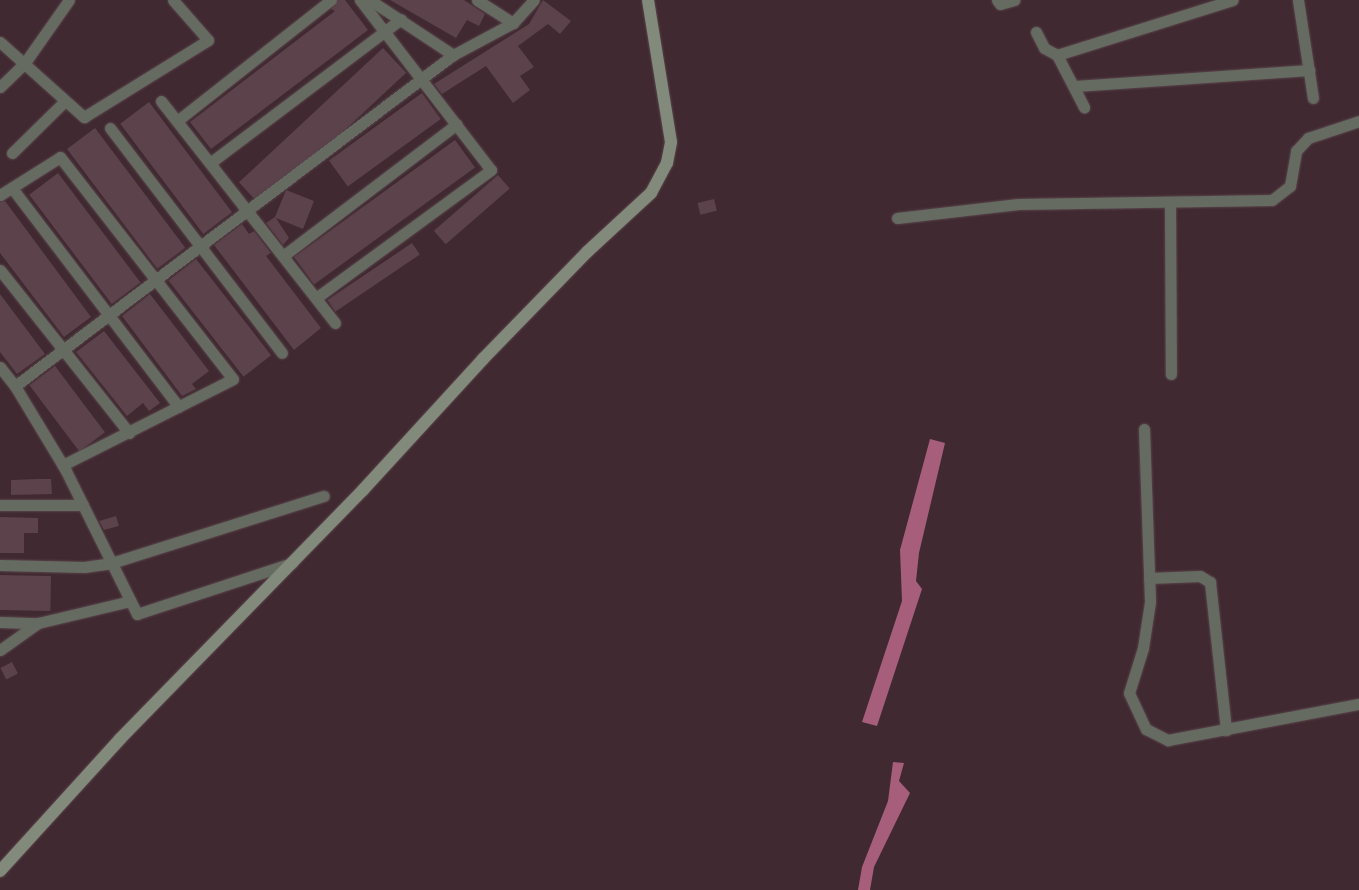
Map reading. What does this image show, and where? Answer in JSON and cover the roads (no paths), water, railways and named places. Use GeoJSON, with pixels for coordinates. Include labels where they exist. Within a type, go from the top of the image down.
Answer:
{"type":"FeatureCollection","features":[{"type":"Feature","properties":{"kind":"street"},"geometry":{"type":"LineString","coordinates":[[0,87],[24,64],[69,0]]}},
{"type":"Feature","properties":{"kind":"street"},"geometry":{"type":"LineString","coordinates":[[0,42],[84,117],[208,40],[173,0]]}},
{"type":"Feature","properties":{"kind":"street"},"geometry":{"type":"LineString","coordinates":[[176,121],[331,0]]}},
{"type":"Feature","properties":{"kind":"street"},"geometry":{"type":"LineString","coordinates":[[316,298],[492,170],[386,31],[360,0]]}},
{"type":"Feature","properties":{"kind":"street"},"geometry":{"type":"LineString","coordinates":[[370,0],[453,55]]}},
{"type":"Feature","properties":{"kind":"street"},"geometry":{"type":"LineString","coordinates":[[477,0],[513,23]]}},
{"type":"Feature","properties":{"kind":"street"},"geometry":{"type":"LineString","coordinates":[[15,386],[106,314],[453,55],[513,23],[534,0]]}},
{"type":"Feature","properties":{"kind":"street"},"geometry":{"type":"LineString","coordinates":[[0,871],[120,739],[292,563],[497,345],[661,178],[671,142],[648,0]]}},
{"type":"Feature","properties":{"kind":"street"},"geometry":{"type":"LineString","coordinates":[[997,0],[1000,4],[1014,0]]}},
{"type":"Feature","properties":{"kind":"street"},"geometry":{"type":"LineString","coordinates":[[1057,55],[1233,0]]}},
{"type":"Feature","properties":{"kind":"street"},"geometry":{"type":"LineString","coordinates":[[1298,0],[1313,98]]}},
{"type":"Feature","properties":{"kind":"street"},"geometry":{"type":"LineString","coordinates":[[210,163],[401,19]]}},
{"type":"Feature","properties":{"kind":"street"},"geometry":{"type":"LineString","coordinates":[[1036,32],[1044,48],[1057,55],[1075,86],[1084,107]]}},
{"type":"Feature","properties":{"kind":"street"},"geometry":{"type":"LineString","coordinates":[[1075,86],[1309,70]]}},
{"type":"Feature","properties":{"kind":"street"},"geometry":{"type":"LineString","coordinates":[[12,153],[65,100]]}},
{"type":"Feature","properties":{"kind":"street"},"geometry":{"type":"LineString","coordinates":[[161,101],[248,208],[335,323]]}},
{"type":"Feature","properties":{"kind":"street"},"geometry":{"type":"LineString","coordinates":[[897,218],[1018,204],[1272,200],[1283,195],[1290,186],[1296,151],[1308,138],[1359,121]]}},
{"type":"Feature","properties":{"kind":"street"},"geometry":{"type":"LineString","coordinates":[[283,256],[457,124]]}},
{"type":"Feature","properties":{"kind":"street"},"geometry":{"type":"LineString","coordinates":[[110,128],[282,353]]}},
{"type":"Feature","properties":{"kind":"street"},"geometry":{"type":"LineString","coordinates":[[0,195],[60,157],[233,379],[63,465]]}},
{"type":"Feature","properties":{"kind":"street"},"geometry":{"type":"LineString","coordinates":[[12,188],[106,314],[179,407]]}},
{"type":"Feature","properties":{"kind":"street"},"geometry":{"type":"LineString","coordinates":[[1170,203],[1171,374]]}},
{"type":"Feature","properties":{"kind":"street"},"geometry":{"type":"LineString","coordinates":[[0,270],[129,433]]}},
{"type":"Feature","properties":{"kind":"street"},"geometry":{"type":"LineString","coordinates":[[0,366],[15,386],[63,465],[137,614],[292,563]]}},
{"type":"Feature","properties":{"kind":"street"},"geometry":{"type":"LineString","coordinates":[[1144,429],[1149,578],[1148,628],[1130,693],[1135,713],[1146,729],[1168,740],[1359,704]]}},
{"type":"Feature","properties":{"kind":"street"},"geometry":{"type":"LineString","coordinates":[[0,565],[84,567],[111,563],[324,496]]}},
{"type":"Feature","properties":{"kind":"street"},"geometry":{"type":"LineString","coordinates":[[0,504],[83,505]]}},
{"type":"Feature","properties":{"kind":"street"},"geometry":{"type":"LineString","coordinates":[[1149,578],[1200,576],[1210,582],[1226,730]]}},
{"type":"Feature","properties":{"kind":"street"},"geometry":{"type":"LineString","coordinates":[[0,622],[38,623],[130,601]]}},
{"type":"Feature","properties":{"kind":"street"},"geometry":{"type":"LineString","coordinates":[[0,650],[38,623]]}}]}
